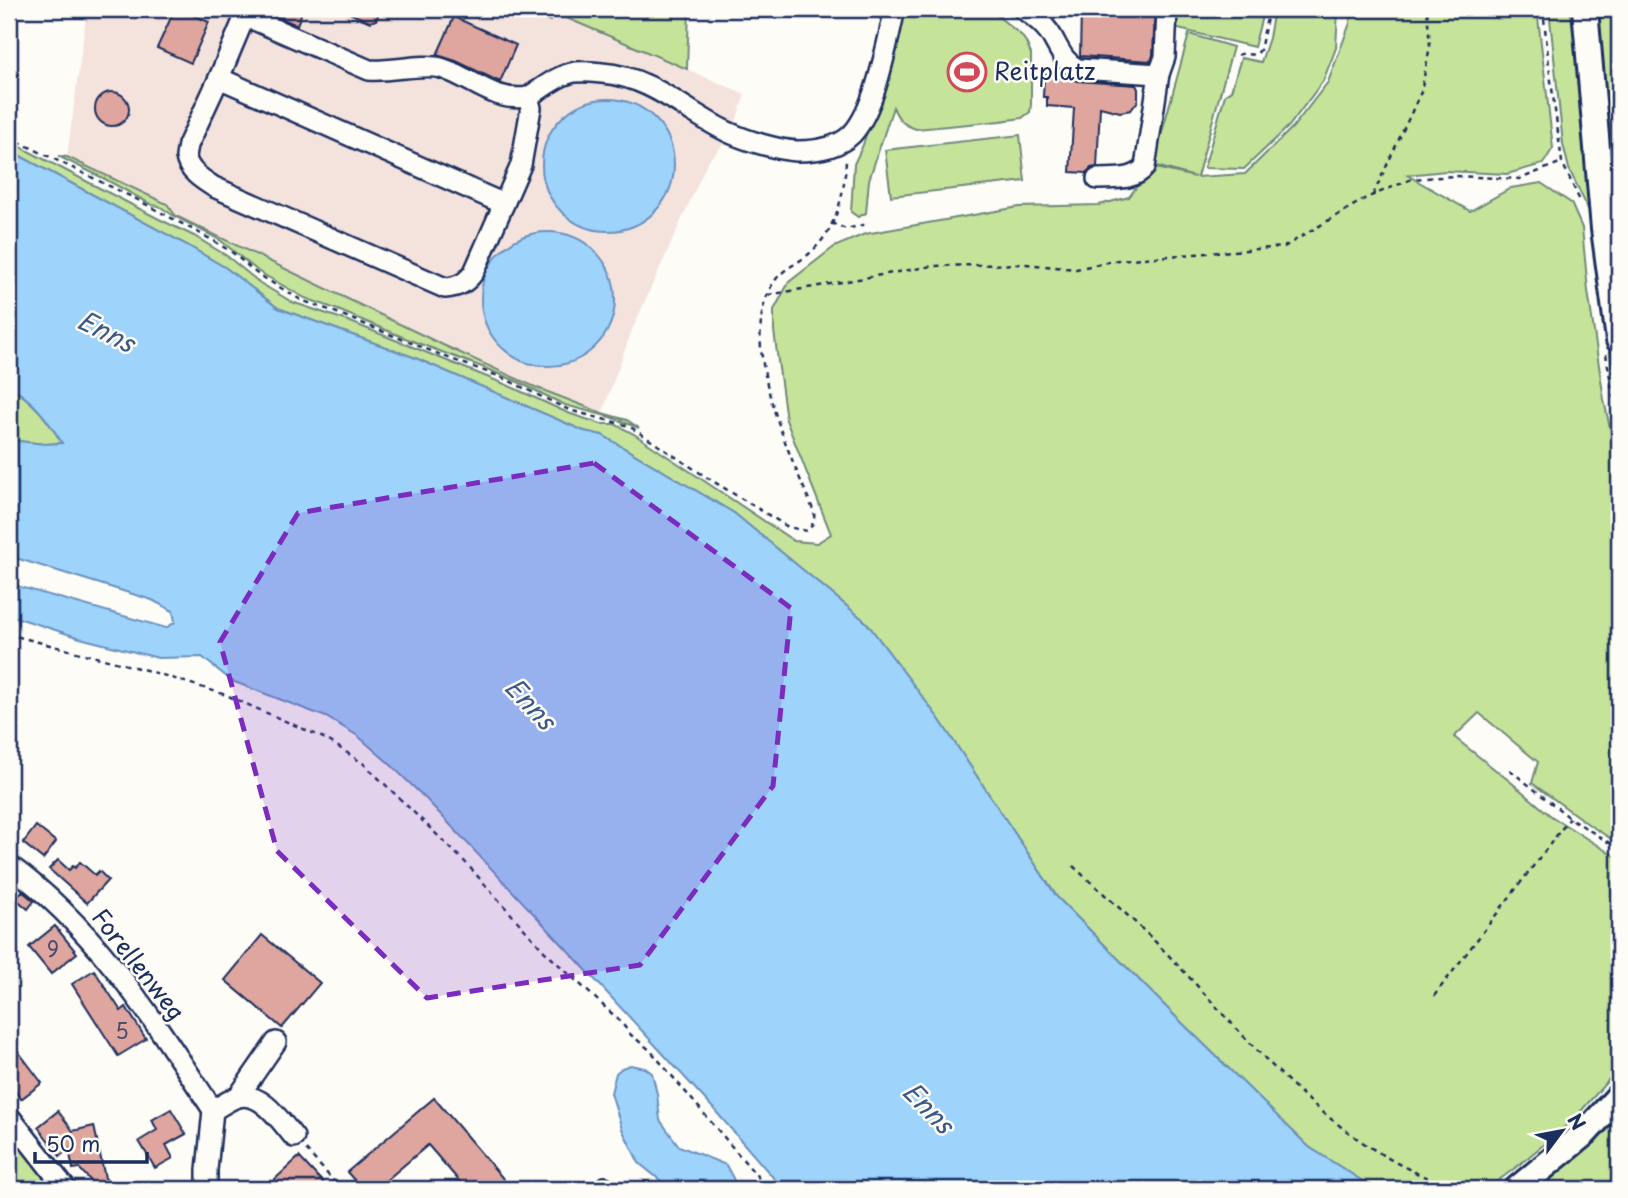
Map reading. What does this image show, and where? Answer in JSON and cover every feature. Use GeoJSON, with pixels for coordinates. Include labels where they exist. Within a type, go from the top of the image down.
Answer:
{"type":"FeatureCollection","features":[{"type":"Feature","properties":{"kind":"main road"},"geometry":{"type":"LineString","coordinates":[[1585,9],[1612,343]]}},
{"type":"Feature","properties":{"kind":"main road"},"geometry":{"type":"LineString","coordinates":[[1517,1189],[1585,1133],[1619,1096]]}},
{"type":"Feature","properties":{"kind":"street"},"geometry":{"type":"LineString","coordinates":[[528,97],[531,108],[522,165],[474,272],[467,281],[457,287],[445,288],[214,187],[198,177],[186,156],[188,145],[246,16],[369,70],[439,68],[505,97],[528,97],[558,78],[572,73],[586,71],[628,77],[649,85],[730,133],[792,150],[810,151],[841,142],[860,121],[874,92],[895,9]]}},
{"type":"Feature","properties":{"kind":"street"},"geometry":{"type":"LineString","coordinates":[[1097,179],[1134,177],[1145,167],[1159,74],[1165,57],[1167,9]]}},
{"type":"Feature","properties":{"kind":"street"},"geometry":{"type":"LineString","coordinates":[[1033,12],[1050,33],[1069,65],[1078,69],[1159,74]]}},
{"type":"Feature","properties":{"kind":"street"},"geometry":{"type":"LineString","coordinates":[[219,78],[504,205]]}},
{"type":"Feature","properties":{"kind":"street","name":"Forellenweg"},"geometry":{"type":"LineString","coordinates":[[9,865],[76,923],[103,953],[141,1001],[213,1110]]}},
{"type":"Feature","properties":{"kind":"street"},"geometry":{"type":"LineString","coordinates":[[238,1097],[276,1042]]}},
{"type":"Feature","properties":{"kind":"street"},"geometry":{"type":"LineString","coordinates":[[207,1189],[213,1110],[238,1097],[251,1097],[264,1103],[294,1137]]}},
{"type":"Feature","properties":{"kind":"street"},"geometry":{"type":"LineString","coordinates":[[9,1116],[66,1189]]}},
{"type":"Feature","properties":{"kind":"path"},"geometry":{"type":"LineString","coordinates":[[1238,55],[1258,53],[1269,9]]}},
{"type":"Feature","properties":{"kind":"path"},"geometry":{"type":"LineString","coordinates":[[1373,195],[1421,92],[1430,46],[1427,9]]}},
{"type":"Feature","properties":{"kind":"path"},"geometry":{"type":"LineString","coordinates":[[1544,9],[1562,162],[1582,205]]}},
{"type":"Feature","properties":{"kind":"path"},"geometry":{"type":"LineString","coordinates":[[9,136],[214,241],[256,273],[301,300],[501,377],[569,410],[629,426],[711,480],[789,527],[801,531],[810,528],[815,518],[814,512],[778,425],[765,371],[761,332],[764,308],[773,284],[820,242],[838,211],[844,188],[846,162],[846,151],[841,142]]}},
{"type":"Feature","properties":{"kind":"path"},"geometry":{"type":"LineString","coordinates":[[768,295],[932,266],[1026,264],[1076,270],[1118,260],[1284,247],[1373,195],[1412,179],[1454,176],[1520,179],[1562,162]]}},
{"type":"Feature","properties":{"kind":"path"},"geometry":{"type":"LineString","coordinates":[[831,223],[846,229],[867,224]]}},
{"type":"Feature","properties":{"kind":"path"},"geometry":{"type":"LineString","coordinates":[[1612,343],[1619,430]]}},
{"type":"Feature","properties":{"kind":"path"},"geometry":{"type":"LineString","coordinates":[[9,631],[15,636],[149,671],[226,695],[326,739],[364,764],[465,862],[544,951],[650,1050],[768,1189]]}},
{"type":"Feature","properties":{"kind":"path"},"geometry":{"type":"LineString","coordinates":[[1510,770],[1570,818],[1619,849]]}},
{"type":"Feature","properties":{"kind":"path"},"geometry":{"type":"LineString","coordinates":[[1434,996],[1570,818]]}},
{"type":"Feature","properties":{"kind":"path"},"geometry":{"type":"LineString","coordinates":[[1073,866],[1172,959],[1310,1103],[1355,1138],[1392,1161],[1418,1175],[1457,1189]]}},
{"type":"Feature","properties":{"kind":"path"},"geometry":{"type":"LineString","coordinates":[[294,1137],[341,1189]]}},
{"type":"Feature","properties":{"kind":"path"},"geometry":{"type":"LineString","coordinates":[[1614,1189],[1619,1184]]}},
{"type":"Feature","properties":{"kind":"highlighted area"},"geometry":{"type":"Polygon","coordinates":[[[594,463],[791,608],[773,786],[640,965],[427,998],[277,851],[220,642],[298,513],[594,463]]]}},
{"type":"Feature","properties":{"kind":"shaded area"},"geometry":{"type":"Polygon","coordinates":[[[87,9],[521,9],[550,21],[557,14],[745,94],[727,140],[708,161],[632,330],[602,413],[535,387],[443,345],[176,216],[167,204],[67,157],[87,9]]]}},
{"type":"Feature","properties":{"kind":"green space"},"geometry":{"type":"Polygon","coordinates":[[[521,9],[689,9],[687,69],[557,14],[550,21],[521,9]]]}},
{"type":"Feature","properties":{"kind":"green space","name":"Reitplatz"},"geometry":{"type":"Polygon","coordinates":[[[904,9],[989,9],[1021,35],[1031,54],[1030,112],[1022,118],[916,129],[902,121],[893,107],[869,180],[866,213],[858,217],[851,212],[854,164],[863,145],[904,9]]]}},
{"type":"Feature","properties":{"kind":"green space"},"geometry":{"type":"Polygon","coordinates":[[[1175,9],[1264,9],[1254,47],[1174,28],[1175,9]]]}},
{"type":"Feature","properties":{"kind":"green space"},"geometry":{"type":"Polygon","coordinates":[[[1274,9],[1338,9],[1336,48],[1323,81],[1289,126],[1244,169],[1204,168],[1225,95],[1231,91],[1241,58],[1261,62],[1274,9]]]}},
{"type":"Feature","properties":{"kind":"green space"},"geometry":{"type":"Polygon","coordinates":[[[1351,9],[1537,9],[1553,148],[1543,164],[1507,174],[1446,171],[1407,175],[1470,211],[1511,188],[1541,183],[1571,203],[1582,228],[1604,400],[1619,471],[1619,844],[1532,783],[1538,762],[1479,713],[1454,737],[1551,816],[1619,859],[1619,1066],[1567,1125],[1487,1189],[1375,1189],[1309,1147],[1057,897],[939,719],[866,622],[734,513],[602,435],[584,431],[413,357],[278,308],[226,268],[187,245],[9,150],[9,141],[194,236],[227,256],[260,283],[292,302],[348,321],[507,385],[568,413],[601,424],[615,424],[794,541],[817,543],[831,534],[786,420],[774,331],[774,310],[789,282],[834,247],[865,234],[1019,207],[1099,205],[1129,197],[1151,167],[1195,177],[1153,165],[1189,34],[1233,47],[1197,177],[1245,174],[1293,127],[1328,82],[1350,23],[1351,9]]]}},
{"type":"Feature","properties":{"kind":"green space"},"geometry":{"type":"Polygon","coordinates":[[[1549,9],[1572,9],[1589,175],[1619,395],[1619,416],[1589,211],[1569,169],[1563,144],[1549,9]]]}},
{"type":"Feature","properties":{"kind":"green space"},"geometry":{"type":"Polygon","coordinates":[[[1597,9],[1619,9],[1619,265],[1597,9]]]}},
{"type":"Feature","properties":{"kind":"green space","name":"Reitplatz"},"geometry":{"type":"Polygon","coordinates":[[[1020,135],[1025,181],[891,196],[885,150],[1020,135]]]}},
{"type":"Feature","properties":{"kind":"green space"},"geometry":{"type":"Polygon","coordinates":[[[58,156],[67,157],[167,204],[176,216],[443,345],[535,387],[627,420],[639,428],[565,405],[482,367],[305,298],[259,272],[220,240],[174,216],[159,206],[152,205],[58,156]]]}},
{"type":"Feature","properties":{"kind":"green space"},"geometry":{"type":"Polygon","coordinates":[[[9,387],[33,404],[62,443],[9,440],[9,387]]]}},
{"type":"Feature","properties":{"kind":"green space"},"geometry":{"type":"Polygon","coordinates":[[[1619,1113],[1619,1178],[1607,1189],[1534,1189],[1619,1113]]]}},
{"type":"Feature","properties":{"kind":"green space"},"geometry":{"type":"Polygon","coordinates":[[[9,1131],[54,1189],[9,1189],[9,1131]]]}},
{"type":"Feature","properties":{"kind":"water"},"geometry":{"type":"Polygon","coordinates":[[[608,99],[633,104],[655,118],[669,140],[674,165],[669,190],[655,212],[633,226],[608,231],[583,226],[561,212],[547,190],[542,165],[547,140],[561,118],[583,104],[608,99]]]}},
{"type":"Feature","properties":{"kind":"water","name":"Enns"},"geometry":{"type":"Polygon","coordinates":[[[9,150],[187,245],[226,268],[278,308],[413,357],[584,431],[602,435],[734,513],[866,622],[939,719],[1057,897],[1309,1147],[1375,1189],[783,1189],[712,1107],[427,800],[358,736],[326,717],[232,681],[202,657],[158,658],[80,638],[9,615],[10,584],[166,628],[175,622],[173,611],[152,600],[9,556],[9,440],[62,443],[39,411],[9,387],[9,150]]]}},
{"type":"Feature","properties":{"kind":"water"},"geometry":{"type":"Polygon","coordinates":[[[548,232],[573,238],[595,252],[609,274],[615,299],[609,324],[595,346],[573,360],[548,366],[523,360],[501,346],[487,324],[481,299],[487,274],[501,252],[523,238],[548,232]]]}},
{"type":"Feature","properties":{"kind":"water"},"geometry":{"type":"Polygon","coordinates":[[[630,1065],[645,1068],[652,1073],[660,1120],[679,1146],[726,1165],[736,1189],[671,1189],[639,1163],[622,1129],[611,1093],[616,1073],[630,1065]]]}},
{"type":"Feature","properties":{"kind":"building"},"geometry":{"type":"Polygon","coordinates":[[[175,9],[209,22],[191,63],[157,48],[175,9]]]}},
{"type":"Feature","properties":{"kind":"building"},"geometry":{"type":"Polygon","coordinates":[[[259,9],[303,9],[297,25],[259,9]]]}},
{"type":"Feature","properties":{"kind":"building"},"geometry":{"type":"Polygon","coordinates":[[[340,9],[381,9],[376,20],[370,22],[340,9]]]}},
{"type":"Feature","properties":{"kind":"building"},"geometry":{"type":"Polygon","coordinates":[[[1081,9],[1155,9],[1151,61],[1080,56],[1081,9]]]}},
{"type":"Feature","properties":{"kind":"building"},"geometry":{"type":"Polygon","coordinates":[[[454,17],[516,45],[500,82],[437,55],[454,17]]]}},
{"type":"Feature","properties":{"kind":"building"},"geometry":{"type":"Polygon","coordinates":[[[1044,74],[1065,75],[1077,81],[1136,85],[1138,89],[1138,101],[1131,110],[1120,112],[1100,107],[1097,167],[1091,168],[1087,173],[1070,172],[1074,108],[1047,106],[1047,97],[1043,97],[1044,74]]]}},
{"type":"Feature","properties":{"kind":"building"},"geometry":{"type":"Polygon","coordinates":[[[112,92],[124,97],[129,109],[124,121],[112,126],[100,121],[95,109],[100,97],[112,92]]]}},
{"type":"Feature","properties":{"kind":"building"},"geometry":{"type":"Polygon","coordinates":[[[36,826],[56,842],[43,859],[23,843],[36,826]]]}},
{"type":"Feature","properties":{"kind":"building"},"geometry":{"type":"Polygon","coordinates":[[[58,860],[69,870],[80,862],[95,875],[99,871],[108,880],[87,903],[49,869],[58,860]]]}},
{"type":"Feature","properties":{"kind":"building"},"geometry":{"type":"Polygon","coordinates":[[[22,891],[34,901],[28,909],[16,899],[22,891]]]}},
{"type":"Feature","properties":{"kind":"building"},"geometry":{"type":"Polygon","coordinates":[[[55,926],[77,953],[51,974],[29,947],[55,926]]]}},
{"type":"Feature","properties":{"kind":"building"},"geometry":{"type":"Polygon","coordinates":[[[262,935],[320,983],[282,1028],[225,980],[262,935]]]}},
{"type":"Feature","properties":{"kind":"building"},"geometry":{"type":"Polygon","coordinates":[[[94,970],[121,1011],[126,1007],[146,1039],[118,1056],[72,984],[94,970]]]}},
{"type":"Feature","properties":{"kind":"building"},"geometry":{"type":"Polygon","coordinates":[[[9,1039],[42,1083],[21,1099],[9,1083],[9,1039]]]}},
{"type":"Feature","properties":{"kind":"building"},"geometry":{"type":"Polygon","coordinates":[[[434,1098],[512,1189],[466,1189],[428,1145],[376,1189],[362,1189],[347,1172],[434,1098]]]}},
{"type":"Feature","properties":{"kind":"building"},"geometry":{"type":"Polygon","coordinates":[[[171,1109],[186,1134],[166,1145],[173,1158],[155,1168],[139,1141],[157,1130],[152,1120],[171,1109]]]}},
{"type":"Feature","properties":{"kind":"building"},"geometry":{"type":"Polygon","coordinates":[[[58,1111],[73,1131],[94,1126],[105,1178],[114,1189],[98,1189],[79,1168],[73,1169],[69,1149],[60,1156],[38,1127],[58,1111]]]}},
{"type":"Feature","properties":{"kind":"building"},"geometry":{"type":"Polygon","coordinates":[[[299,1157],[329,1189],[282,1189],[274,1180],[299,1157]]]}},
{"type":"Feature","properties":{"kind":"place","name":"Reitplatz"},"geometry":{"type":"Point","coordinates":[967,72]}}]}
